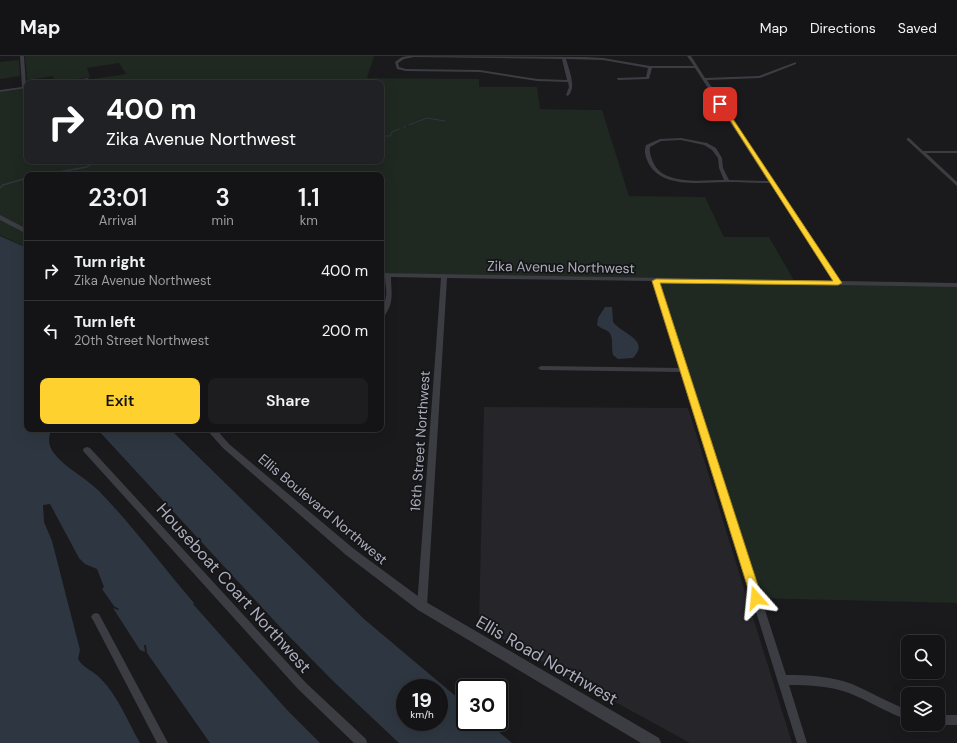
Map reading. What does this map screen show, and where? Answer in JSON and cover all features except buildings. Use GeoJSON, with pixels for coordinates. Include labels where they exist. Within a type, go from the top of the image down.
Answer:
{"type":"FeatureCollection","features":[{"type":"Feature","properties":{"kind":"street"},"geometry":{"type":"LineString","coordinates":[[22,56],[24,80]]}},
{"type":"Feature","properties":{"kind":"street"},"geometry":{"type":"LineString","coordinates":[[570,81],[537,80],[480,71],[406,70],[398,68],[396,64],[400,59],[408,57],[454,56],[603,59],[650,67],[696,67]]}},
{"type":"Feature","properties":{"kind":"street"},"geometry":{"type":"LineString","coordinates":[[689,56],[770,182],[838,283]]}},
{"type":"Feature","properties":{"kind":"street"},"geometry":{"type":"LineString","coordinates":[[564,58],[571,90],[568,95]]}},
{"type":"Feature","properties":{"kind":"street"},"geometry":{"type":"LineString","coordinates":[[704,79],[760,77],[795,63]]}},
{"type":"Feature","properties":{"kind":"street"},"geometry":{"type":"LineString","coordinates":[[618,79],[648,78],[650,67]]}},
{"type":"Feature","properties":{"kind":"street"},"geometry":{"type":"LineString","coordinates":[[81,80],[88,79]]}},
{"type":"Feature","properties":{"kind":"street"},"geometry":{"type":"LineString","coordinates":[[0,91],[24,87]]}},
{"type":"Feature","properties":{"kind":"street"},"geometry":{"type":"LineString","coordinates":[[727,181],[721,168],[720,158],[717,152],[705,144],[690,140],[674,139],[660,140],[648,146],[647,151],[652,165],[657,171],[667,176],[685,180],[727,181],[770,182]]}},
{"type":"Feature","properties":{"kind":"street"},"geometry":{"type":"LineString","coordinates":[[908,139],[957,185]]}},
{"type":"Feature","properties":{"kind":"street"},"geometry":{"type":"LineString","coordinates":[[921,152],[957,152]]}},
{"type":"Feature","properties":{"kind":"street"},"geometry":{"type":"LineString","coordinates":[[0,217],[24,230]]}},
{"type":"Feature","properties":{"kind":"street","name":"Zika Avenue Northwest"},"geometry":{"type":"LineString","coordinates":[[384,275],[957,285]]}},
{"type":"Feature","properties":{"kind":"street"},"geometry":{"type":"LineString","coordinates":[[384,313],[390,290],[387,283],[388,276]]}},
{"type":"Feature","properties":{"kind":"street","name":"16th Street Northwest"},"geometry":{"type":"LineString","coordinates":[[422,606],[444,276]]}},
{"type":"Feature","properties":{"kind":"street"},"geometry":{"type":"LineString","coordinates":[[656,281],[802,743]]}},
{"type":"Feature","properties":{"kind":"street"},"geometry":{"type":"LineString","coordinates":[[541,368],[684,370]]}},
{"type":"Feature","properties":{"kind":"street","name":"Ellis Boulevard Northwest"},"geometry":{"type":"LineString","coordinates":[[214,432],[226,446],[322,528],[422,606]]}},
{"type":"Feature","properties":{"kind":"street","name":"Houseboat Coart Northwest"},"geometry":{"type":"LineString","coordinates":[[87,450],[302,686],[362,743]]}},
{"type":"Feature","properties":{"kind":"street","name":"Ellis Road Northwest"},"geometry":{"type":"LineString","coordinates":[[422,606],[654,743]]}},
{"type":"Feature","properties":{"kind":"street"},"geometry":{"type":"LineString","coordinates":[[96,617],[163,743]]}},
{"type":"Feature","properties":{"kind":"street"},"geometry":{"type":"LineString","coordinates":[[782,680],[822,680],[845,686],[868,698],[901,711]]}},
{"type":"Feature","properties":{"kind":"street"},"geometry":{"type":"LineString","coordinates":[[945,720],[957,720]]}},
{"type":"Feature","properties":{"kind":"shaded area"},"geometry":{"type":"Polygon","coordinates":[[[25,56],[374,56],[367,78],[479,79],[479,87],[537,87],[540,109],[602,110],[629,196],[705,197],[724,237],[769,237],[795,282],[957,285],[957,603],[757,598],[656,281],[384,273],[384,172],[24,172],[24,247],[0,235],[0,92],[24,88],[24,164],[384,164],[384,80],[86,80],[126,74],[119,63],[87,68],[90,77],[72,80],[48,80],[54,79],[53,76],[27,80],[25,56]]]}},
{"type":"Feature","properties":{"kind":"shaded area"},"geometry":{"type":"Polygon","coordinates":[[[19,60],[20,76],[0,79],[0,62],[19,60]]]}},
{"type":"Feature","properties":{"kind":"shaded area"},"geometry":{"type":"Polygon","coordinates":[[[0,236],[24,247],[24,432],[51,432],[49,443],[51,449],[58,458],[99,491],[112,504],[194,603],[193,604],[288,711],[320,743],[210,743],[147,653],[146,645],[144,645],[145,652],[140,650],[113,608],[119,609],[114,606],[102,589],[104,587],[97,569],[85,564],[79,558],[50,504],[43,505],[44,522],[52,541],[80,650],[78,659],[83,666],[98,676],[113,693],[140,743],[0,743],[0,236]]]}},
{"type":"Feature","properties":{"kind":"shaded area"},"geometry":{"type":"Polygon","coordinates":[[[605,307],[612,307],[613,322],[637,342],[639,346],[638,352],[633,358],[618,359],[613,355],[611,334],[597,325],[598,318],[605,307]]]}},
{"type":"Feature","properties":{"kind":"shaded area"},"geometry":{"type":"Polygon","coordinates":[[[484,407],[688,408],[792,743],[690,743],[555,669],[479,625],[484,407]]]}},
{"type":"Feature","properties":{"kind":"shaded area"},"geometry":{"type":"Polygon","coordinates":[[[100,432],[173,432],[364,619],[435,679],[396,679],[396,731],[448,731],[448,690],[456,696],[456,731],[498,731],[512,743],[399,743],[333,681],[280,627],[100,432]]]}},
{"type":"Feature","properties":{"kind":"waterway"},"geometry":{"type":"LineString","coordinates":[[409,125],[427,118],[445,121]]}},
{"type":"Feature","properties":{"kind":"waterway"},"geometry":{"type":"LineString","coordinates":[[384,136],[390,136],[392,132],[399,129]]}},
{"type":"Feature","properties":{"kind":"waterway"},"geometry":{"type":"LineString","coordinates":[[58,172],[87,167],[92,164]]}},
{"type":"Feature","properties":{"kind":"waterway"},"geometry":{"type":"LineString","coordinates":[[0,188],[3,185],[24,179]]}},
{"type":"Feature","properties":{"kind":"route"},"geometry":{"type":"LineString","coordinates":[[720,104],[838,283],[656,281],[756,598]]}}]}
